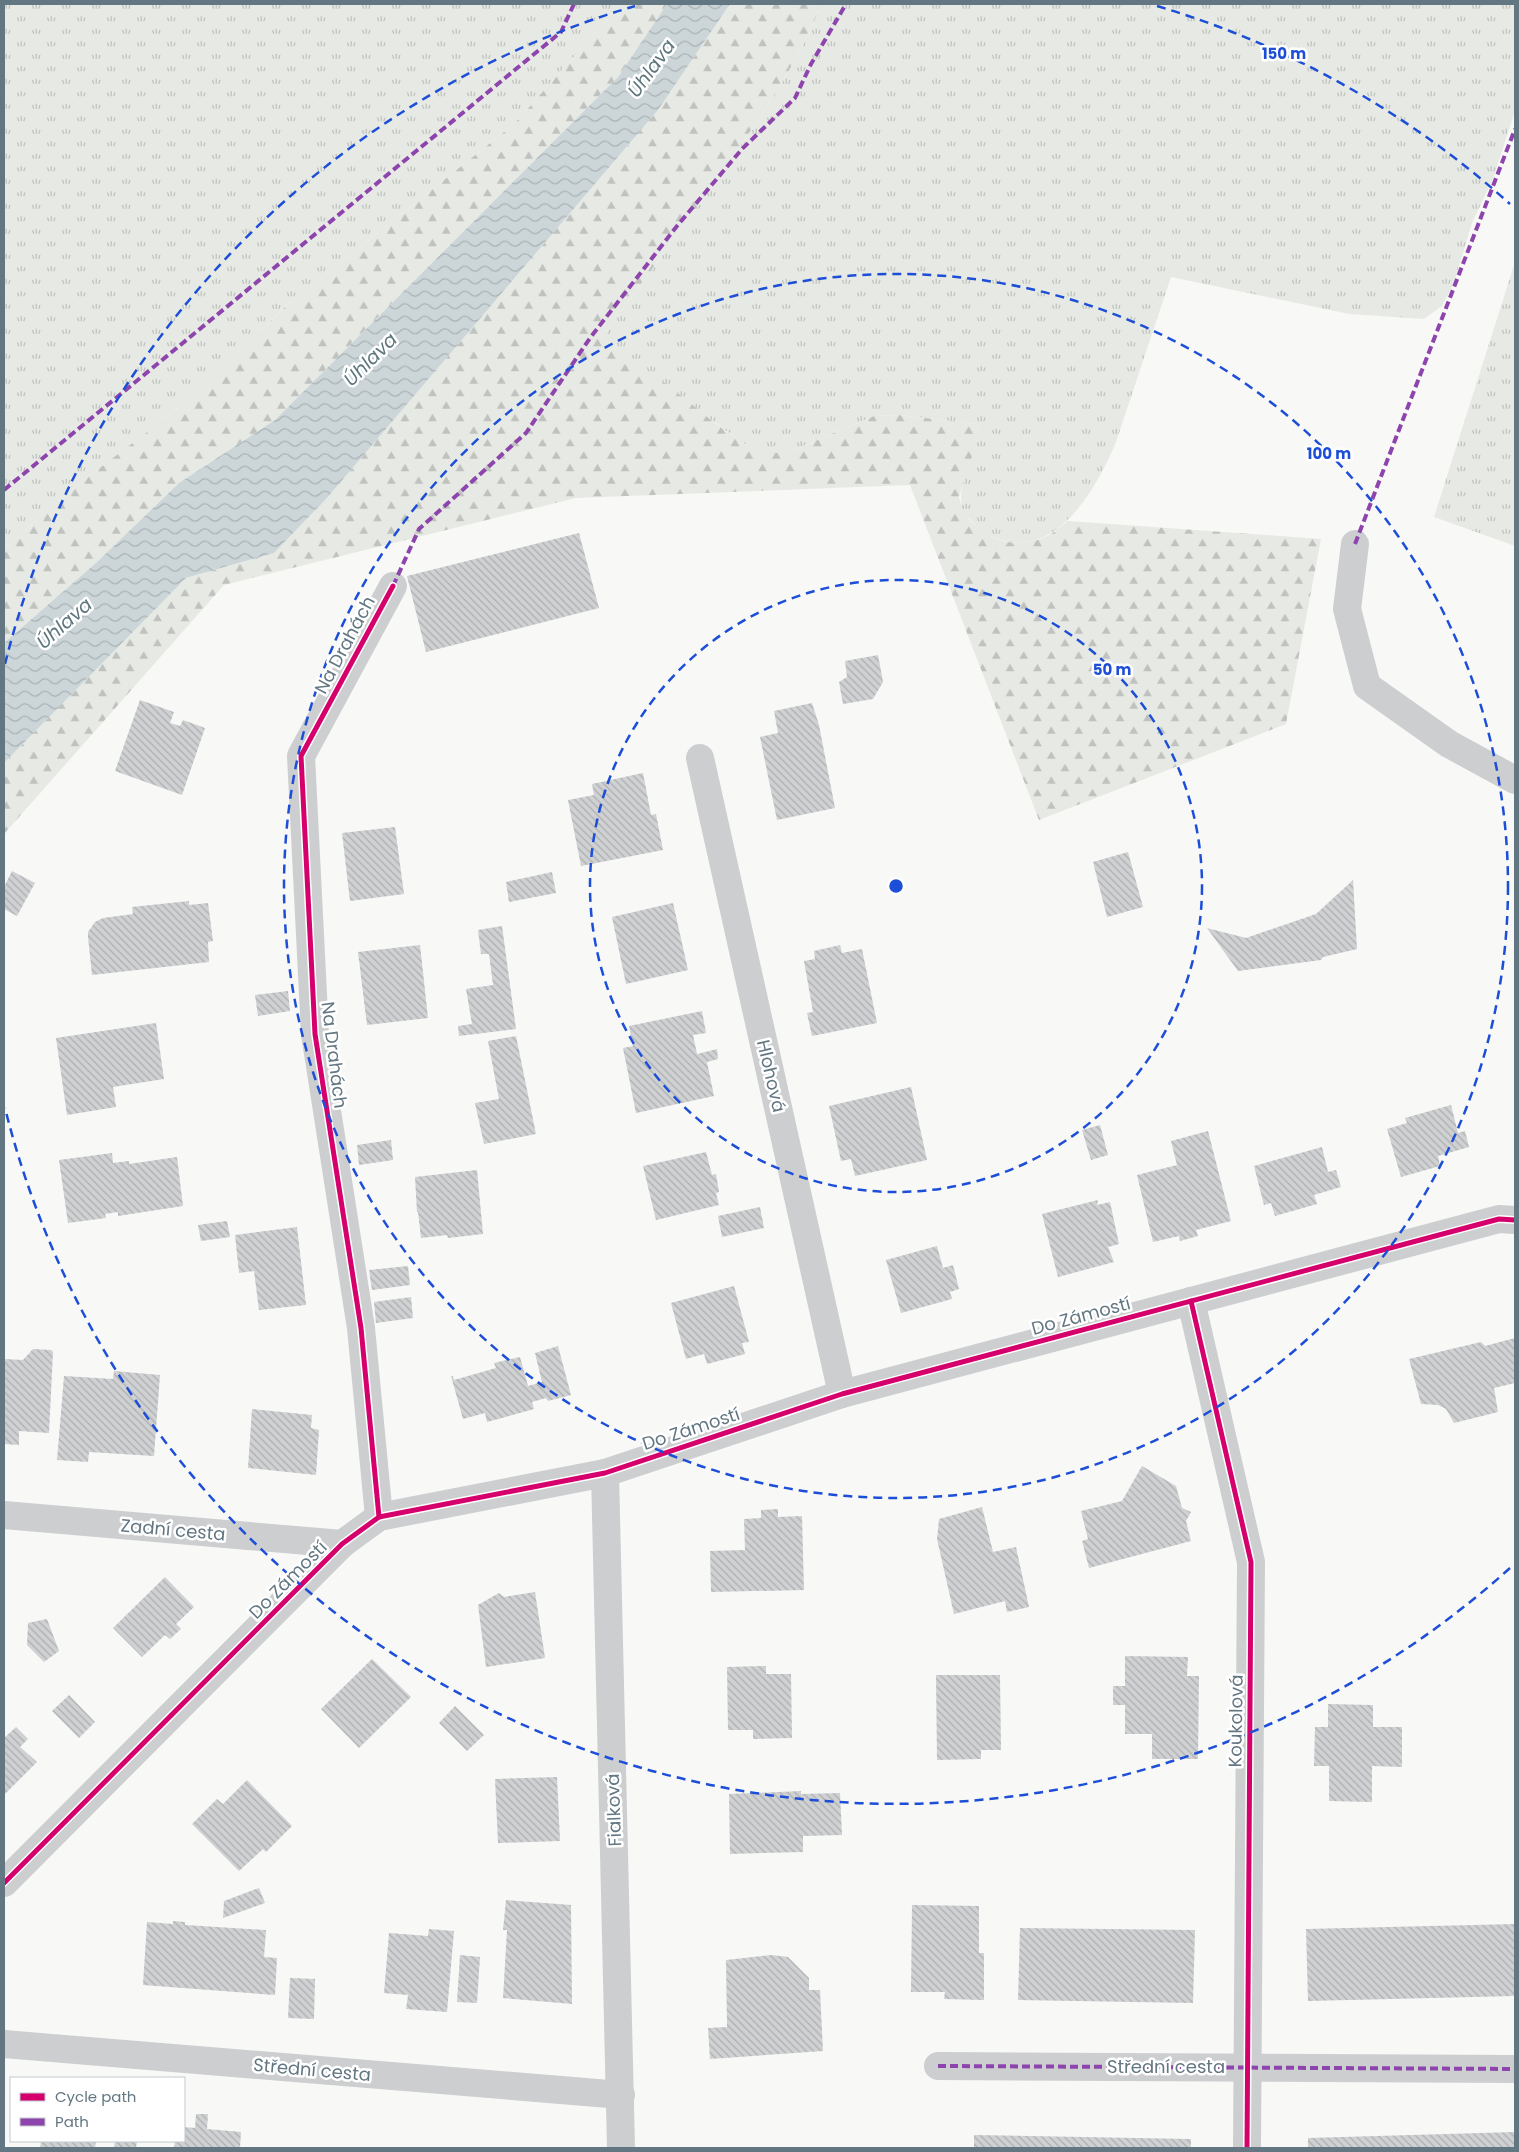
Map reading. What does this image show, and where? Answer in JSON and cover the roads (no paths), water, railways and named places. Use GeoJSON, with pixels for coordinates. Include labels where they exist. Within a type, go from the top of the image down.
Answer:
{"type":"FeatureCollection","features":[{"type":"Feature","properties":{"kind":"street"},"geometry":{"type":"LineString","coordinates":[[1355,544],[1346,609],[1367,686],[1449,744],[1515,780]]}},
{"type":"Feature","properties":{"kind":"street","name":"Na Drahách"},"geometry":{"type":"LineString","coordinates":[[379,1517],[362,1328],[315,1034],[301,756],[393,586]]}},
{"type":"Feature","properties":{"kind":"street","name":"Hlohová"},"geometry":{"type":"LineString","coordinates":[[700,758],[842,1394]]}},
{"type":"Feature","properties":{"kind":"street","name":"Do Zámostí"},"geometry":{"type":"LineString","coordinates":[[4,1883],[342,1544],[379,1517],[605,1472],[842,1394],[1499,1219],[1515,1220]]}},
{"type":"Feature","properties":{"kind":"street","name":"Koukolová"},"geometry":{"type":"LineString","coordinates":[[1192,1301],[1251,1562],[1247,2148]]}},
{"type":"Feature","properties":{"kind":"street","name":"Fialková"},"geometry":{"type":"LineString","coordinates":[[605,1472],[621,2148]]}},
{"type":"Feature","properties":{"kind":"street","name":"Zadní cesta"},"geometry":{"type":"LineString","coordinates":[[4,1515],[342,1544]]}},
{"type":"Feature","properties":{"kind":"street","name":"Střední cesta"},"geometry":{"type":"LineString","coordinates":[[4,2044],[621,2095]]}},
{"type":"Feature","properties":{"kind":"street","name":"Střední cesta"},"geometry":{"type":"LineString","coordinates":[[938,2066],[1515,2069]]}},
{"type":"Feature","properties":{"kind":"water","name":"Úhlava"},"geometry":{"type":"Polygon","coordinates":[[[667,4],[730,4],[658,110],[327,498],[274,553],[186,578],[4,763],[4,643],[97,562],[179,483],[275,420],[618,77],[667,4]]]}}]}
